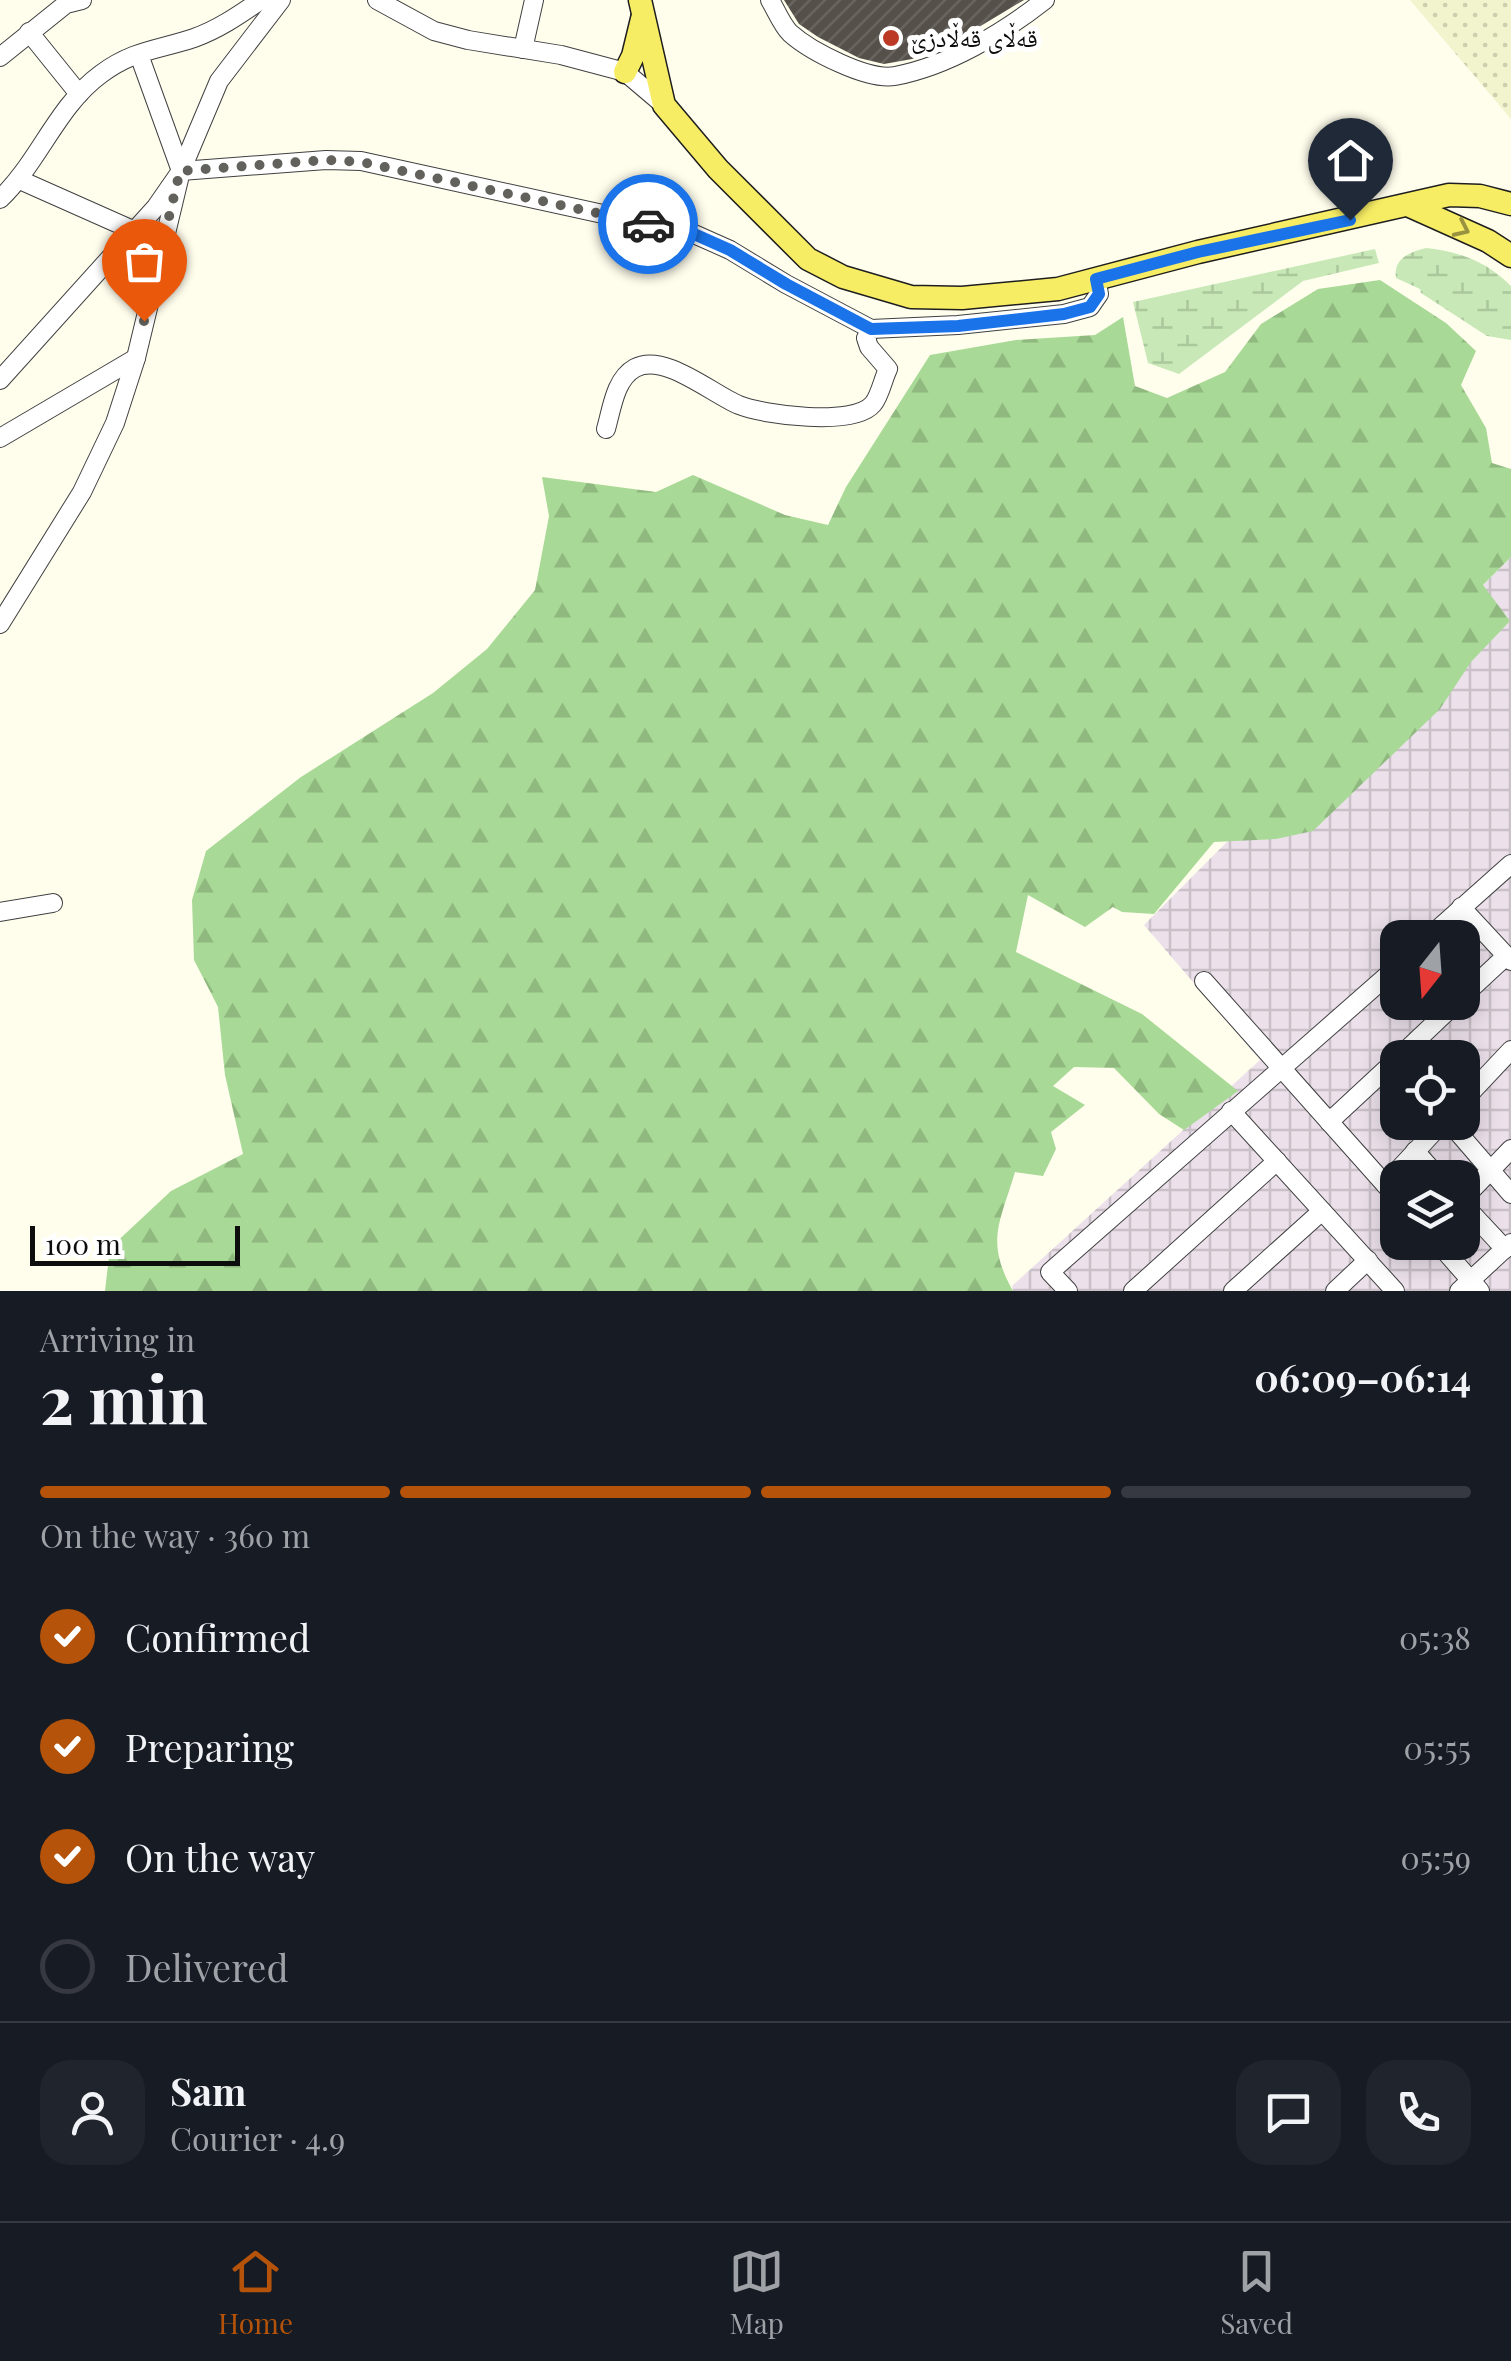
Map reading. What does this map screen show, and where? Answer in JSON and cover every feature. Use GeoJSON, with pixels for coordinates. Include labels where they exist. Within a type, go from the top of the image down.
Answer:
{"type":"FeatureCollection","features":[{"type":"Feature","properties":{"kind":"main road"},"geometry":{"type":"LineString","coordinates":[[626,72],[633,56],[642,6]]}},
{"type":"Feature","properties":{"kind":"main road"},"geometry":{"type":"LineString","coordinates":[[642,6],[664,105],[718,169],[808,258],[843,277],[911,297],[941,299],[1058,289],[1198,252],[1449,195],[1511,204]]}},
{"type":"Feature","properties":{"kind":"main road"},"geometry":{"type":"LineString","coordinates":[[1410,206],[1488,241],[1511,256]]}},
{"type":"Feature","properties":{"kind":"street"},"geometry":{"type":"LineString","coordinates":[[0,57],[66,4],[82,0]]}},
{"type":"Feature","properties":{"kind":"street"},"geometry":{"type":"LineString","coordinates":[[0,199],[20,180],[79,94],[119,61],[148,48],[189,40],[222,27],[260,0]]}},
{"type":"Feature","properties":{"kind":"street"},"geometry":{"type":"LineString","coordinates":[[0,624],[82,492],[115,423],[136,358],[180,171],[219,80],[282,0]]}},
{"type":"Feature","properties":{"kind":"street"},"geometry":{"type":"LineString","coordinates":[[376,0],[434,32],[562,55],[626,72],[664,105]]}},
{"type":"Feature","properties":{"kind":"street"},"geometry":{"type":"LineString","coordinates":[[523,49],[534,0]]}},
{"type":"Feature","properties":{"kind":"street"},"geometry":{"type":"LineString","coordinates":[[770,0],[788,32],[841,65],[891,77],[949,58],[1016,22],[1045,0]]}},
{"type":"Feature","properties":{"kind":"street"},"geometry":{"type":"LineString","coordinates":[[29,32],[79,94]]}},
{"type":"Feature","properties":{"kind":"street"},"geometry":{"type":"LineString","coordinates":[[142,63],[180,171]]}},
{"type":"Feature","properties":{"kind":"street"},"geometry":{"type":"LineString","coordinates":[[180,171],[326,160],[361,162],[694,234],[871,329],[958,326],[1064,314],[1090,307],[1099,294],[1096,279]]}},
{"type":"Feature","properties":{"kind":"street"},"geometry":{"type":"LineString","coordinates":[[7,374],[137,232],[180,171]]}},
{"type":"Feature","properties":{"kind":"street"},"geometry":{"type":"LineString","coordinates":[[20,180],[137,232]]}},
{"type":"Feature","properties":{"kind":"street"},"geometry":{"type":"LineString","coordinates":[[606,429],[620,383],[632,370],[647,363],[677,371],[742,406],[810,418],[854,415],[873,405],[886,375],[866,338],[871,329]]}},
{"type":"Feature","properties":{"kind":"street"},"geometry":{"type":"LineString","coordinates":[[0,351],[7,374]]}},
{"type":"Feature","properties":{"kind":"street"},"geometry":{"type":"LineString","coordinates":[[0,438],[136,358]]}},
{"type":"Feature","properties":{"kind":"street"},"geometry":{"type":"LineString","coordinates":[[1448,920],[1511,864]]}},
{"type":"Feature","properties":{"kind":"street"},"geometry":{"type":"LineString","coordinates":[[0,912],[52,903]]}},
{"type":"Feature","properties":{"kind":"street"},"geometry":{"type":"LineString","coordinates":[[1462,908],[1509,958],[1480,982]]}},
{"type":"Feature","properties":{"kind":"street"},"geometry":{"type":"LineString","coordinates":[[1204,982],[1380,1179]]}},
{"type":"Feature","properties":{"kind":"street"},"geometry":{"type":"LineString","coordinates":[[1068,1291],[1050,1272],[1380,982]]}},
{"type":"Feature","properties":{"kind":"street"},"geometry":{"type":"LineString","coordinates":[[1417,1040],[1438,1020]]}},
{"type":"Feature","properties":{"kind":"street"},"geometry":{"type":"LineString","coordinates":[[1480,1083],[1511,1050]]}},
{"type":"Feature","properties":{"kind":"street"},"geometry":{"type":"LineString","coordinates":[[1329,1122],[1380,1075]]}},
{"type":"Feature","properties":{"kind":"street"},"geometry":{"type":"LineString","coordinates":[[1231,1111],[1395,1291]]}},
{"type":"Feature","properties":{"kind":"street"},"geometry":{"type":"LineString","coordinates":[[1410,1160],[1427,1140]]}},
{"type":"Feature","properties":{"kind":"street"},"geometry":{"type":"LineString","coordinates":[[1462,1140],[1511,1194]]}},
{"type":"Feature","properties":{"kind":"street"},"geometry":{"type":"LineString","coordinates":[[1480,1182],[1511,1149]]}},
{"type":"Feature","properties":{"kind":"street"},"geometry":{"type":"LineString","coordinates":[[1416,1151],[1424,1160]]}},
{"type":"Feature","properties":{"kind":"street"},"geometry":{"type":"LineString","coordinates":[[1133,1291],[1277,1162]]}},
{"type":"Feature","properties":{"kind":"street"},"geometry":{"type":"LineString","coordinates":[[1232,1291],[1322,1211]]}},
{"type":"Feature","properties":{"kind":"street"},"geometry":{"type":"LineString","coordinates":[[1449,1260],[1470,1288],[1508,1246],[1480,1219]]}},
{"type":"Feature","properties":{"kind":"street"},"geometry":{"type":"LineString","coordinates":[[1335,1291],[1368,1260]]}},
{"type":"Feature","properties":{"kind":"shaded area"},"geometry":{"type":"Polygon","coordinates":[[[1511,557],[1511,1291],[1013,1291],[1012,1286],[1260,1060],[1144,925],[1511,557]]]}},
{"type":"Feature","properties":{"kind":"green space"},"geometry":{"type":"Polygon","coordinates":[[[1410,0],[1511,0],[1511,119],[1410,0]]]}},
{"type":"Feature","properties":{"kind":"green space"},"geometry":{"type":"Polygon","coordinates":[[[1426,248],[1472,259],[1511,286],[1511,340],[1487,336],[1420,289],[1396,278],[1397,266],[1404,257],[1426,248]]]}},
{"type":"Feature","properties":{"kind":"green space"},"geometry":{"type":"Polygon","coordinates":[[[1375,249],[1379,263],[1303,281],[1179,374],[1148,363],[1133,302],[1375,249]]]}},
{"type":"Feature","properties":{"kind":"green space"},"geometry":{"type":"Polygon","coordinates":[[[1380,280],[1446,323],[1476,351],[1461,385],[1486,428],[1492,463],[1511,469],[1511,557],[1483,585],[1510,621],[1471,662],[1440,709],[1313,831],[1276,839],[1214,842],[1154,914],[1122,912],[1113,907],[1085,927],[1028,895],[1016,952],[1142,1014],[1238,1091],[1184,1130],[1159,1114],[1114,1068],[1074,1067],[1053,1086],[1085,1105],[1051,1132],[1056,1149],[1043,1176],[1015,1172],[1000,1219],[999,1258],[1013,1291],[105,1291],[110,1248],[171,1191],[243,1154],[225,1075],[218,1007],[194,960],[192,900],[206,851],[301,777],[433,693],[487,649],[535,590],[549,516],[542,477],[656,492],[693,475],[785,515],[828,525],[846,487],[930,355],[1016,340],[1095,335],[1123,317],[1135,386],[1167,398],[1225,372],[1261,324],[1318,289],[1380,280]]]}},
{"type":"Feature","properties":{"kind":"building","name":"قەڵای قەڵادزێ"},"geometry":{"type":"Polygon","coordinates":[[[784,0],[1024,0],[949,45],[912,59],[884,64],[859,58],[818,37],[799,24],[784,0]]]}},
{"type":"Feature","properties":{"kind":"way so far"},"geometry":{"type":"LineString","coordinates":[[144,321],[180,171],[326,160],[361,162],[648,224]]}},
{"type":"Feature","properties":{"kind":"place","name":"قەڵای قەڵادزێ"},"geometry":{"type":"Point","coordinates":[891,38]}},
{"type":"Feature","properties":{"kind":"route"},"geometry":{"type":"LineString","coordinates":[[648,224],[694,234],[730,250],[871,329],[958,326],[1064,314],[1090,307],[1099,294],[1096,279],[1146,264],[1350,220]]}}]}
